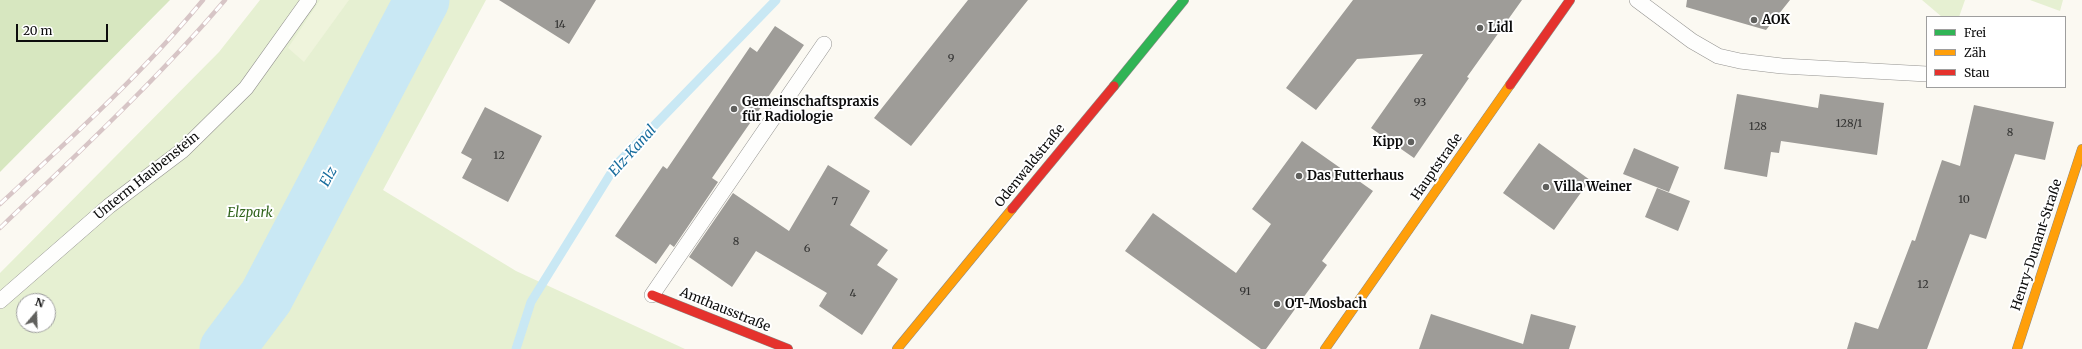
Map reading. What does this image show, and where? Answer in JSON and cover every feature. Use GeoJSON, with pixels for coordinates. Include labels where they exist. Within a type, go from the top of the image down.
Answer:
{"type":"FeatureCollection","features":[{"type":"Feature","properties":{"kind":"street","name":"Odenwaldstraße"},"geometry":{"type":"LineString","coordinates":[[897,349],[1184,0]]}},
{"type":"Feature","properties":{"kind":"street","name":"Hauptstraße"},"geometry":{"type":"LineString","coordinates":[[1325,349],[1570,0]]}},
{"type":"Feature","properties":{"kind":"street","name":"Henry-Dunant-Straße"},"geometry":{"type":"LineString","coordinates":[[2017,349],[2082,149]]}},
{"type":"Feature","properties":{"kind":"street","name":"Amthausstraße"},"geometry":{"type":"LineString","coordinates":[[652,295],[788,349]]}},
{"type":"Feature","properties":{"kind":"lane","name":"Unterm Haubenstein"},"geometry":{"type":"LineString","coordinates":[[0,301],[109,206],[183,150],[246,88],[309,0]]}},
{"type":"Feature","properties":{"kind":"lane"},"geometry":{"type":"LineString","coordinates":[[1637,0],[1692,41],[1718,56],[1740,61],[1782,66],[1926,74]]}},
{"type":"Feature","properties":{"kind":"lane"},"geometry":{"type":"LineString","coordinates":[[652,295],[824,44]]}},
{"type":"Feature","properties":{"kind":"green space"},"geometry":{"type":"Polygon","coordinates":[[[0,0],[170,0],[0,172],[0,0]]]}},
{"type":"Feature","properties":{"kind":"green space","name":"Elzpark"},"geometry":{"type":"Polygon","coordinates":[[[260,0],[486,0],[383,190],[516,271],[685,349],[0,349],[0,273],[219,52],[260,0]]]}},
{"type":"Feature","properties":{"kind":"green space"},"geometry":{"type":"Polygon","coordinates":[[[320,0],[349,0],[304,62],[288,48],[320,0]]]}},
{"type":"Feature","properties":{"kind":"green space"},"geometry":{"type":"Polygon","coordinates":[[[1922,0],[1965,0],[1959,16],[1941,16],[1922,0]]]}},
{"type":"Feature","properties":{"kind":"green space"},"geometry":{"type":"Polygon","coordinates":[[[2030,0],[2063,0],[2060,11],[2030,0]]]}},
{"type":"Feature","properties":{"kind":"building"},"geometry":{"type":"Polygon","coordinates":[[[499,0],[596,0],[569,44],[499,0]]]}},
{"type":"Feature","properties":{"kind":"building"},"geometry":{"type":"Polygon","coordinates":[[[968,0],[1028,0],[911,146],[874,118],[968,0]]]}},
{"type":"Feature","properties":{"kind":"building"},"geometry":{"type":"Polygon","coordinates":[[[1353,0],[1522,0],[1467,77],[1469,78],[1414,158],[1371,128],[1423,54],[1357,59],[1316,110],[1286,88],[1353,0]]]}},
{"type":"Feature","properties":{"kind":"building","name":"AOK"},"geometry":{"type":"Polygon","coordinates":[[[1687,0],[1790,0],[1766,30],[1686,7],[1687,0]]]}},
{"type":"Feature","properties":{"kind":"building","name":"Gemeinschaftspraxis für Radiologie"},"geometry":{"type":"Polygon","coordinates":[[[775,26],[804,45],[712,178],[718,182],[674,247],[670,244],[656,264],[615,236],[663,166],[667,169],[750,47],[757,52],[775,26]]]}},
{"type":"Feature","properties":{"kind":"building"},"geometry":{"type":"Polygon","coordinates":[[[1737,94],[1818,108],[1820,94],[1884,103],[1877,155],[1781,141],[1779,153],[1771,152],[1767,177],[1724,169],[1737,94]]]}},
{"type":"Feature","properties":{"kind":"building"},"geometry":{"type":"Polygon","coordinates":[[[1974,105],[2054,122],[2045,160],[2015,154],[1986,239],[1970,234],[1927,349],[1847,349],[1855,322],[1878,329],[1912,240],[1915,241],[1942,160],[1960,166],[1974,105]]]}},
{"type":"Feature","properties":{"kind":"building"},"geometry":{"type":"Polygon","coordinates":[[[485,107],[542,136],[508,202],[462,178],[472,159],[461,153],[485,107]]]}},
{"type":"Feature","properties":{"kind":"building"},"geometry":{"type":"Polygon","coordinates":[[[1302,141],[1373,191],[1322,261],[1327,265],[1266,349],[1261,349],[1125,251],[1153,213],[1236,273],[1271,224],[1252,209],[1302,141]]]}},
{"type":"Feature","properties":{"kind":"building","name":"Villa Weiner"},"geometry":{"type":"Polygon","coordinates":[[[1539,143],[1590,180],[1554,230],[1503,193],[1539,143]]]}},
{"type":"Feature","properties":{"kind":"building"},"geometry":{"type":"Polygon","coordinates":[[[1634,148],[1679,167],[1669,192],[1623,174],[1634,148]]]}},
{"type":"Feature","properties":{"kind":"building"},"geometry":{"type":"Polygon","coordinates":[[[828,165],[870,191],[850,225],[888,250],[877,265],[898,279],[862,335],[819,306],[827,293],[756,251],[732,287],[689,257],[733,193],[789,231],[828,165]]]}},
{"type":"Feature","properties":{"kind":"building"},"geometry":{"type":"Polygon","coordinates":[[[1657,188],[1690,201],[1678,231],[1645,217],[1657,188]]]}},
{"type":"Feature","properties":{"kind":"building"},"geometry":{"type":"Polygon","coordinates":[[[1431,314],[1523,344],[1522,348],[1531,314],[1576,326],[1569,349],[1419,349],[1431,314]]]}},
{"type":"Feature","properties":{"kind":"waterway","name":"Elz"},"geometry":{"type":"LineString","coordinates":[[227,349],[266,297],[422,0]]}},
{"type":"Feature","properties":{"kind":"waterway","name":"Elz-Kanal"},"geometry":{"type":"LineString","coordinates":[[516,349],[531,302],[616,165],[776,0]]}},
{"type":"Feature","properties":{"kind":"railway"},"geometry":{"type":"LineString","coordinates":[[0,204],[130,80],[180,27],[203,0]]}},
{"type":"Feature","properties":{"kind":"railway"},"geometry":{"type":"LineString","coordinates":[[0,228],[144,88],[225,0]]}},
{"type":"Feature","properties":{"kind":"traffic: fast"},"geometry":{"type":"LineString","coordinates":[[1114,86],[1184,0]]}},
{"type":"Feature","properties":{"kind":"traffic: slow"},"geometry":{"type":"LineString","coordinates":[[1325,349],[1510,85]]}},
{"type":"Feature","properties":{"kind":"traffic: slow"},"geometry":{"type":"LineString","coordinates":[[2017,349],[2082,149]]}},
{"type":"Feature","properties":{"kind":"traffic: slow"},"geometry":{"type":"LineString","coordinates":[[897,349],[1012,209]]}},
{"type":"Feature","properties":{"kind":"traffic: jam"},"geometry":{"type":"LineString","coordinates":[[1510,85],[1570,0]]}},
{"type":"Feature","properties":{"kind":"traffic: jam"},"geometry":{"type":"LineString","coordinates":[[1012,209],[1114,86]]}},
{"type":"Feature","properties":{"kind":"traffic: jam"},"geometry":{"type":"LineString","coordinates":[[652,295],[788,349]]}},
{"type":"Feature","properties":{"kind":"place","name":"AOK"},"geometry":{"type":"Point","coordinates":[1754,20]}},
{"type":"Feature","properties":{"kind":"place","name":"Lidl"},"geometry":{"type":"Point","coordinates":[1480,28]}},
{"type":"Feature","properties":{"kind":"place","name":"Gemeinschaftspraxis für Radiologie"},"geometry":{"type":"Point","coordinates":[734,109]}},
{"type":"Feature","properties":{"kind":"place","name":"Kipp"},"geometry":{"type":"Point","coordinates":[1411,142]}},
{"type":"Feature","properties":{"kind":"place","name":"Das Futterhaus"},"geometry":{"type":"Point","coordinates":[1299,176]}},
{"type":"Feature","properties":{"kind":"place","name":"Villa Weiner"},"geometry":{"type":"Point","coordinates":[1546,187]}},
{"type":"Feature","properties":{"kind":"place","name":"OT-Mosbach"},"geometry":{"type":"Point","coordinates":[1277,304]}}]}
